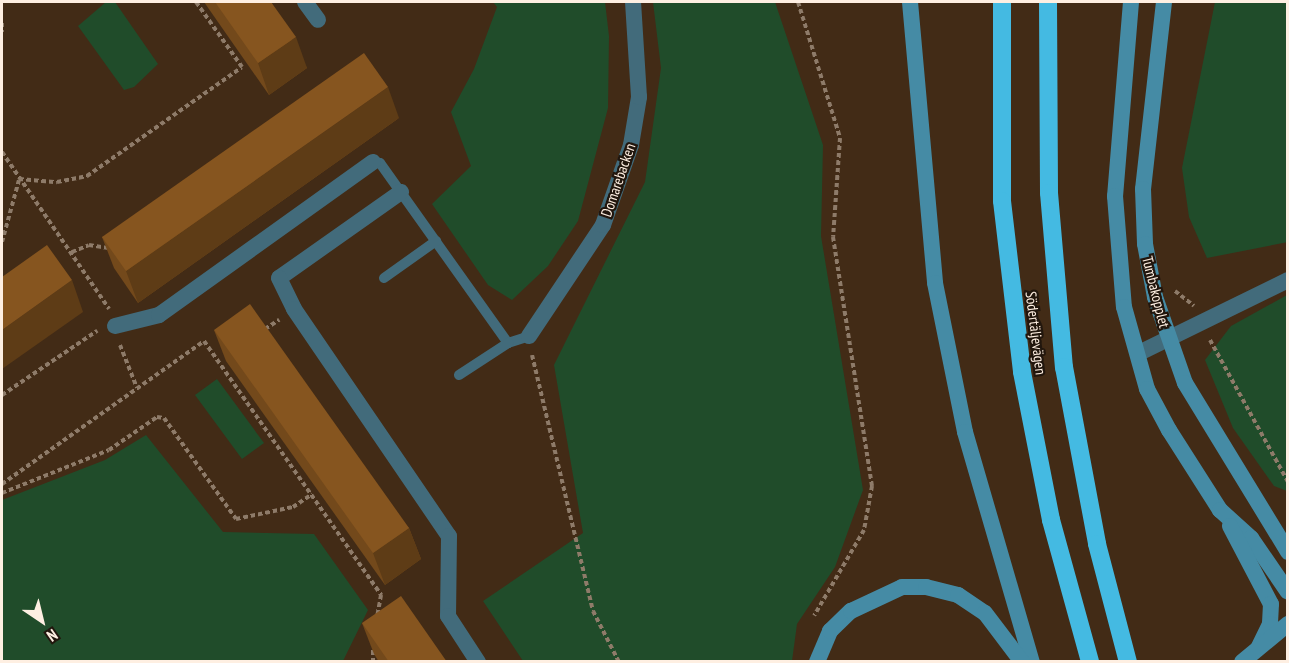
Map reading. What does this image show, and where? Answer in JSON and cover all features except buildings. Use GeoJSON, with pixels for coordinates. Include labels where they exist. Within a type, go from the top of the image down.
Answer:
{"type":"FeatureCollection","features":[{"type":"Feature","properties":{"kind":"highway","name":"Södertäljevägen"},"geometry":{"type":"LineString","coordinates":[[1002,2],[1002,201],[1022,372],[1051,520],[1090,662]]}},
{"type":"Feature","properties":{"kind":"highway"},"geometry":{"type":"LineString","coordinates":[[1048,2],[1049,194],[1064,367],[1097,544],[1128,662]]}},
{"type":"Feature","properties":{"kind":"main road"},"geometry":{"type":"LineString","coordinates":[[910,2],[935,283],[965,432],[1032,662]]}},
{"type":"Feature","properties":{"kind":"main road","name":"Tumbakopplet"},"geometry":{"type":"LineString","coordinates":[[1131,2],[1123,64],[1116,238],[1124,307],[1139,353],[1147,389],[1220,510],[1271,604],[1270,624],[1259,647]]}},
{"type":"Feature","properties":{"kind":"main road","name":"Tumbakopplet"},"geometry":{"type":"LineString","coordinates":[[1164,2],[1143,189],[1145,244],[1168,341],[1211,431],[1272,522],[1287,552]]}},
{"type":"Feature","properties":{"kind":"main road","name":"Tumbakopplet"},"geometry":{"type":"LineString","coordinates":[[1220,510],[1251,538],[1287,592]]}},
{"type":"Feature","properties":{"kind":"main road"},"geometry":{"type":"LineString","coordinates":[[1272,522],[1287,537]]}},
{"type":"Feature","properties":{"kind":"main road"},"geometry":{"type":"LineString","coordinates":[[817,662],[830,631],[851,611],[902,587],[926,587],[958,595],[985,613],[1022,662]]}},
{"type":"Feature","properties":{"kind":"main road"},"geometry":{"type":"LineString","coordinates":[[1242,662],[1287,624]]}},
{"type":"Feature","properties":{"kind":"street"},"geometry":{"type":"LineString","coordinates":[[305,2],[318,20]]}},
{"type":"Feature","properties":{"kind":"street","name":"Domarebacken"},"geometry":{"type":"LineString","coordinates":[[529,336],[603,225],[631,145],[639,97],[633,2]]}},
{"type":"Feature","properties":{"kind":"street"},"geometry":{"type":"LineString","coordinates":[[115,326],[159,315],[373,162]]}},
{"type":"Feature","properties":{"kind":"street"},"geometry":{"type":"LineString","coordinates":[[401,192],[279,278],[294,309],[449,536],[448,616],[477,662]]}},
{"type":"Feature","properties":{"kind":"street"},"geometry":{"type":"LineString","coordinates":[[1139,353],[1202,325],[1287,280]]}},
{"type":"Feature","properties":{"kind":"lane"},"geometry":{"type":"LineString","coordinates":[[373,162],[401,192],[507,343]]}},
{"type":"Feature","properties":{"kind":"lane"},"geometry":{"type":"LineString","coordinates":[[384,278],[436,241]]}},
{"type":"Feature","properties":{"kind":"lane"},"geometry":{"type":"LineString","coordinates":[[459,375],[507,343],[529,336]]}},
{"type":"Feature","properties":{"kind":"path"},"geometry":{"type":"LineString","coordinates":[[19,179],[57,182],[87,176],[242,67],[196,2]]}},
{"type":"Feature","properties":{"kind":"path"},"geometry":{"type":"LineString","coordinates":[[798,2],[840,138],[833,237],[872,486],[864,530],[810,623]]}},
{"type":"Feature","properties":{"kind":"path"},"geometry":{"type":"LineString","coordinates":[[2,23],[2,32]]}},
{"type":"Feature","properties":{"kind":"path"},"geometry":{"type":"LineString","coordinates":[[2,152],[106,299],[137,388]]}},
{"type":"Feature","properties":{"kind":"path"},"geometry":{"type":"LineString","coordinates":[[2,242],[19,179]]}},
{"type":"Feature","properties":{"kind":"path"},"geometry":{"type":"LineString","coordinates":[[72,252],[89,245],[121,250]]}},
{"type":"Feature","properties":{"kind":"path"},"geometry":{"type":"LineString","coordinates":[[256,336],[294,309]]}},
{"type":"Feature","properties":{"kind":"path"},"geometry":{"type":"LineString","coordinates":[[1202,325],[1287,482]]}},
{"type":"Feature","properties":{"kind":"path"},"geometry":{"type":"LineString","coordinates":[[2,395],[91,333],[115,326]]}},
{"type":"Feature","properties":{"kind":"path"},"geometry":{"type":"LineString","coordinates":[[529,336],[561,493],[592,611],[619,662]]}},
{"type":"Feature","properties":{"kind":"path"},"geometry":{"type":"LineString","coordinates":[[2,484],[204,341],[381,595],[376,627]]}},
{"type":"Feature","properties":{"kind":"path"},"geometry":{"type":"LineString","coordinates":[[219,362],[228,356]]}},
{"type":"Feature","properties":{"kind":"path"},"geometry":{"type":"LineString","coordinates":[[2,493],[109,450],[157,417],[164,418],[236,519],[293,507],[312,494]]}},
{"type":"Feature","properties":{"kind":"path"},"geometry":{"type":"LineString","coordinates":[[373,662],[374,638]]}},
{"type":"Feature","properties":{"kind":"green space"},"geometry":{"type":"Polygon","coordinates":[[[106,2],[115,2],[158,64],[134,87],[124,90],[78,26],[106,2]]]}},
{"type":"Feature","properties":{"kind":"green space"},"geometry":{"type":"Polygon","coordinates":[[[493,2],[605,2],[609,36],[608,108],[578,221],[548,266],[512,300],[488,285],[432,204],[471,166],[451,112],[474,69],[497,7],[493,2]]]}},
{"type":"Feature","properties":{"kind":"green space"},"geometry":{"type":"Polygon","coordinates":[[[653,2],[775,2],[823,145],[821,236],[863,490],[835,567],[797,624],[792,661],[523,661],[483,601],[583,533],[554,365],[645,182],[661,68],[653,2]]]}},
{"type":"Feature","properties":{"kind":"green space"},"geometry":{"type":"Polygon","coordinates":[[[1215,2],[1287,2],[1288,242],[1207,258],[1189,217],[1182,168],[1215,2]]]}},
{"type":"Feature","properties":{"kind":"green space"},"geometry":{"type":"Polygon","coordinates":[[[1287,295],[1287,491],[1274,486],[1233,428],[1205,360],[1231,326],[1287,295]]]}},
{"type":"Feature","properties":{"kind":"green space"},"geometry":{"type":"Polygon","coordinates":[[[217,379],[264,443],[242,459],[195,395],[217,379]]]}},
{"type":"Feature","properties":{"kind":"green space"},"geometry":{"type":"Polygon","coordinates":[[[146,435],[223,532],[314,534],[368,610],[343,661],[2,661],[2,500],[105,460],[146,435]]]}}]}
